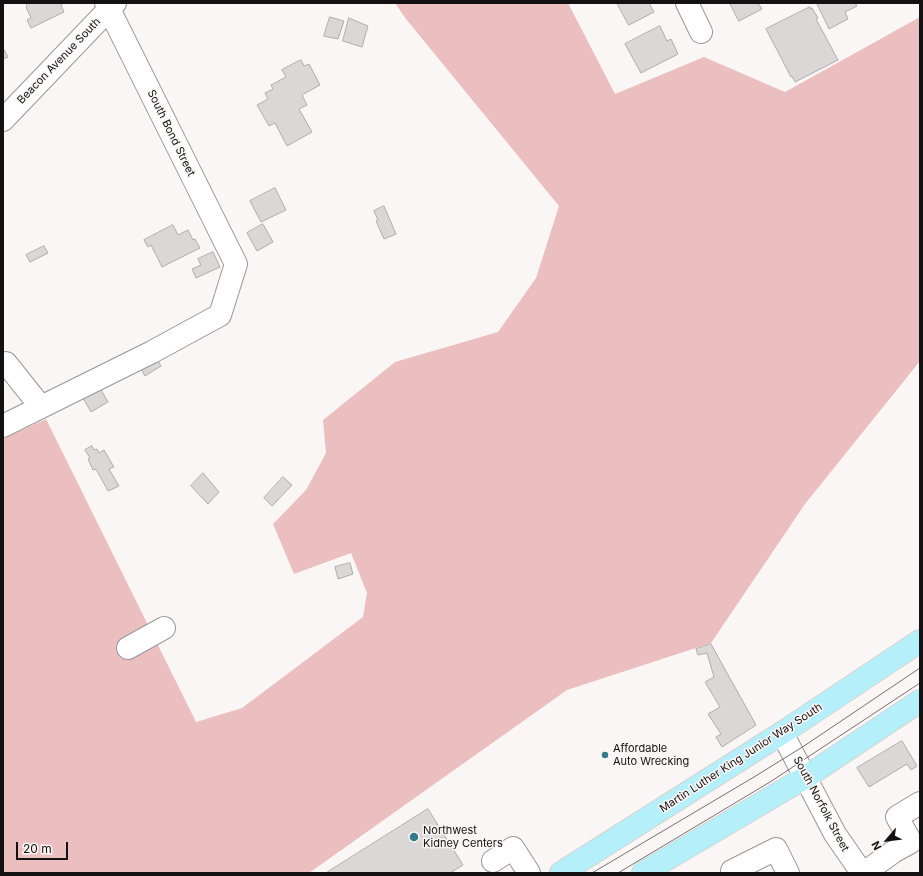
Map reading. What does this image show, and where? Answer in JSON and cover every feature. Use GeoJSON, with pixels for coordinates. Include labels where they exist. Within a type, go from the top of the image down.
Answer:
{"type":"FeatureCollection","features":[{"type":"Feature","properties":{"kind":"main road","name":"Martin Luther King Junior Way South"},"geometry":{"type":"LineString","coordinates":[[561,873],[782,733],[920,641]]}},
{"type":"Feature","properties":{"kind":"main road"},"geometry":{"type":"LineString","coordinates":[[643,873],[806,777],[920,701]]}},
{"type":"Feature","properties":{"kind":"street"},"geometry":{"type":"LineString","coordinates":[[687,3],[701,32]]}},
{"type":"Feature","properties":{"kind":"street","name":"Beacon Avenue South"},"geometry":{"type":"LineString","coordinates":[[3,120],[110,5]]}},
{"type":"Feature","properties":{"kind":"street","name":"South Bond Street"},"geometry":{"type":"LineString","coordinates":[[41,407],[152,352],[220,315],[236,264],[110,5]]}},
{"type":"Feature","properties":{"kind":"street"},"geometry":{"type":"LineString","coordinates":[[3,365],[6,363],[41,407],[3,426]]}},
{"type":"Feature","properties":{"kind":"street"},"geometry":{"type":"LineString","coordinates":[[128,648],[164,628]]}},
{"type":"Feature","properties":{"kind":"street","name":"South Norfolk Street"},"geometry":{"type":"LineString","coordinates":[[782,733],[835,834],[863,873]]}},
{"type":"Feature","properties":{"kind":"street"},"geometry":{"type":"LineString","coordinates":[[863,873],[893,852],[916,850],[897,817],[920,803]]}},
{"type":"Feature","properties":{"kind":"street"},"geometry":{"type":"LineString","coordinates":[[494,861],[513,848],[529,873]]}},
{"type":"Feature","properties":{"kind":"street"},"geometry":{"type":"LineString","coordinates":[[732,871],[776,849],[788,873]]}},
{"type":"Feature","properties":{"kind":"shaded area"},"geometry":{"type":"Polygon","coordinates":[[[395,3],[568,3],[615,94],[704,57],[785,92],[920,17],[920,361],[805,504],[711,643],[567,690],[309,873],[3,873],[3,439],[46,419],[196,722],[242,708],[363,617],[367,593],[351,553],[294,574],[273,524],[306,490],[326,453],[323,420],[395,362],[498,332],[536,278],[559,206],[406,19],[395,3]]]}},
{"type":"Feature","properties":{"kind":"building"},"geometry":{"type":"Polygon","coordinates":[[[26,3],[64,3],[61,5],[64,12],[31,28],[27,20],[31,18],[26,7],[26,3]]]}},
{"type":"Feature","properties":{"kind":"building"},"geometry":{"type":"Polygon","coordinates":[[[617,3],[649,3],[654,12],[629,25],[617,3]]]}},
{"type":"Feature","properties":{"kind":"building"},"geometry":{"type":"Polygon","coordinates":[[[730,3],[758,3],[762,9],[739,21],[730,3]]]}},
{"type":"Feature","properties":{"kind":"building"},"geometry":{"type":"Polygon","coordinates":[[[855,3],[857,6],[845,12],[848,19],[829,29],[817,4],[855,3]]]}},
{"type":"Feature","properties":{"kind":"building"},"geometry":{"type":"Polygon","coordinates":[[[810,7],[818,18],[816,19],[838,60],[795,82],[766,29],[810,7]]]}},
{"type":"Feature","properties":{"kind":"building"},"geometry":{"type":"Polygon","coordinates":[[[330,17],[344,21],[338,39],[324,36],[330,17]]]}},
{"type":"Feature","properties":{"kind":"building"},"geometry":{"type":"Polygon","coordinates":[[[349,18],[368,26],[362,47],[343,41],[349,18]]]}},
{"type":"Feature","properties":{"kind":"building"},"geometry":{"type":"Polygon","coordinates":[[[660,26],[667,41],[671,39],[678,54],[641,73],[625,44],[660,26]]]}},
{"type":"Feature","properties":{"kind":"building"},"geometry":{"type":"Polygon","coordinates":[[[3,48],[8,57],[3,59],[3,48]]]}},
{"type":"Feature","properties":{"kind":"building"},"geometry":{"type":"Polygon","coordinates":[[[301,60],[304,66],[309,64],[320,85],[302,95],[307,105],[299,109],[312,132],[287,146],[275,123],[269,126],[257,105],[268,99],[265,93],[273,89],[271,85],[286,77],[282,70],[301,60]]]}},
{"type":"Feature","properties":{"kind":"building"},"geometry":{"type":"Polygon","coordinates":[[[275,188],[286,210],[261,222],[250,201],[275,188]]]}},
{"type":"Feature","properties":{"kind":"building"},"geometry":{"type":"Polygon","coordinates":[[[384,206],[396,234],[384,239],[376,221],[378,220],[374,211],[384,206]]]}},
{"type":"Feature","properties":{"kind":"building"},"geometry":{"type":"Polygon","coordinates":[[[263,224],[273,242],[257,251],[247,233],[263,224]]]}},
{"type":"Feature","properties":{"kind":"building"},"geometry":{"type":"Polygon","coordinates":[[[173,225],[178,235],[188,230],[193,240],[195,239],[200,248],[162,267],[151,245],[148,247],[144,240],[173,225]]]}},
{"type":"Feature","properties":{"kind":"building"},"geometry":{"type":"Polygon","coordinates":[[[44,246],[48,253],[30,262],[26,255],[44,246]]]}},
{"type":"Feature","properties":{"kind":"building"},"geometry":{"type":"Polygon","coordinates":[[[213,252],[220,267],[196,278],[192,269],[201,265],[198,259],[213,252]]]}},
{"type":"Feature","properties":{"kind":"building"},"geometry":{"type":"Polygon","coordinates":[[[156,357],[161,366],[145,376],[141,369],[156,357]]]}},
{"type":"Feature","properties":{"kind":"building"},"geometry":{"type":"Polygon","coordinates":[[[100,388],[108,402],[91,412],[83,398],[100,388]]]}},
{"type":"Feature","properties":{"kind":"building"},"geometry":{"type":"Polygon","coordinates":[[[92,446],[94,450],[97,449],[99,453],[104,450],[114,467],[109,469],[119,486],[108,491],[96,469],[93,470],[88,459],[90,458],[85,450],[92,446]]]}},
{"type":"Feature","properties":{"kind":"building"},"geometry":{"type":"Polygon","coordinates":[[[203,473],[219,492],[208,504],[191,486],[203,473]]]}},
{"type":"Feature","properties":{"kind":"building"},"geometry":{"type":"Polygon","coordinates":[[[283,477],[292,485],[272,506],[264,498],[283,477]]]}},
{"type":"Feature","properties":{"kind":"building"},"geometry":{"type":"Polygon","coordinates":[[[350,563],[353,574],[338,579],[335,567],[350,563]]]}},
{"type":"Feature","properties":{"kind":"building"},"geometry":{"type":"Polygon","coordinates":[[[711,644],[756,725],[722,747],[716,737],[721,734],[708,714],[720,707],[705,682],[714,677],[707,653],[698,655],[696,649],[711,644]]]}},
{"type":"Feature","properties":{"kind":"building"},"geometry":{"type":"Polygon","coordinates":[[[902,741],[917,766],[911,770],[907,764],[869,787],[857,768],[902,741]]]}},
{"type":"Feature","properties":{"kind":"building","name":"Northwest Kidney Centers"},"geometry":{"type":"Polygon","coordinates":[[[428,809],[463,865],[450,873],[326,873],[428,809]]]}},
{"type":"Feature","properties":{"kind":"tram line"},"geometry":{"type":"LineString","coordinates":[[592,873],[804,746],[920,668]]}},
{"type":"Feature","properties":{"kind":"tram line"},"geometry":{"type":"LineString","coordinates":[[618,873],[770,782],[920,683]]}},
{"type":"Feature","properties":{"kind":"place","name":"Affordable Auto Wrecking"},"geometry":{"type":"Point","coordinates":[605,755]}},
{"type":"Feature","properties":{"kind":"place","name":"Northwest Kidney Centers"},"geometry":{"type":"Point","coordinates":[414,837]}}]}
